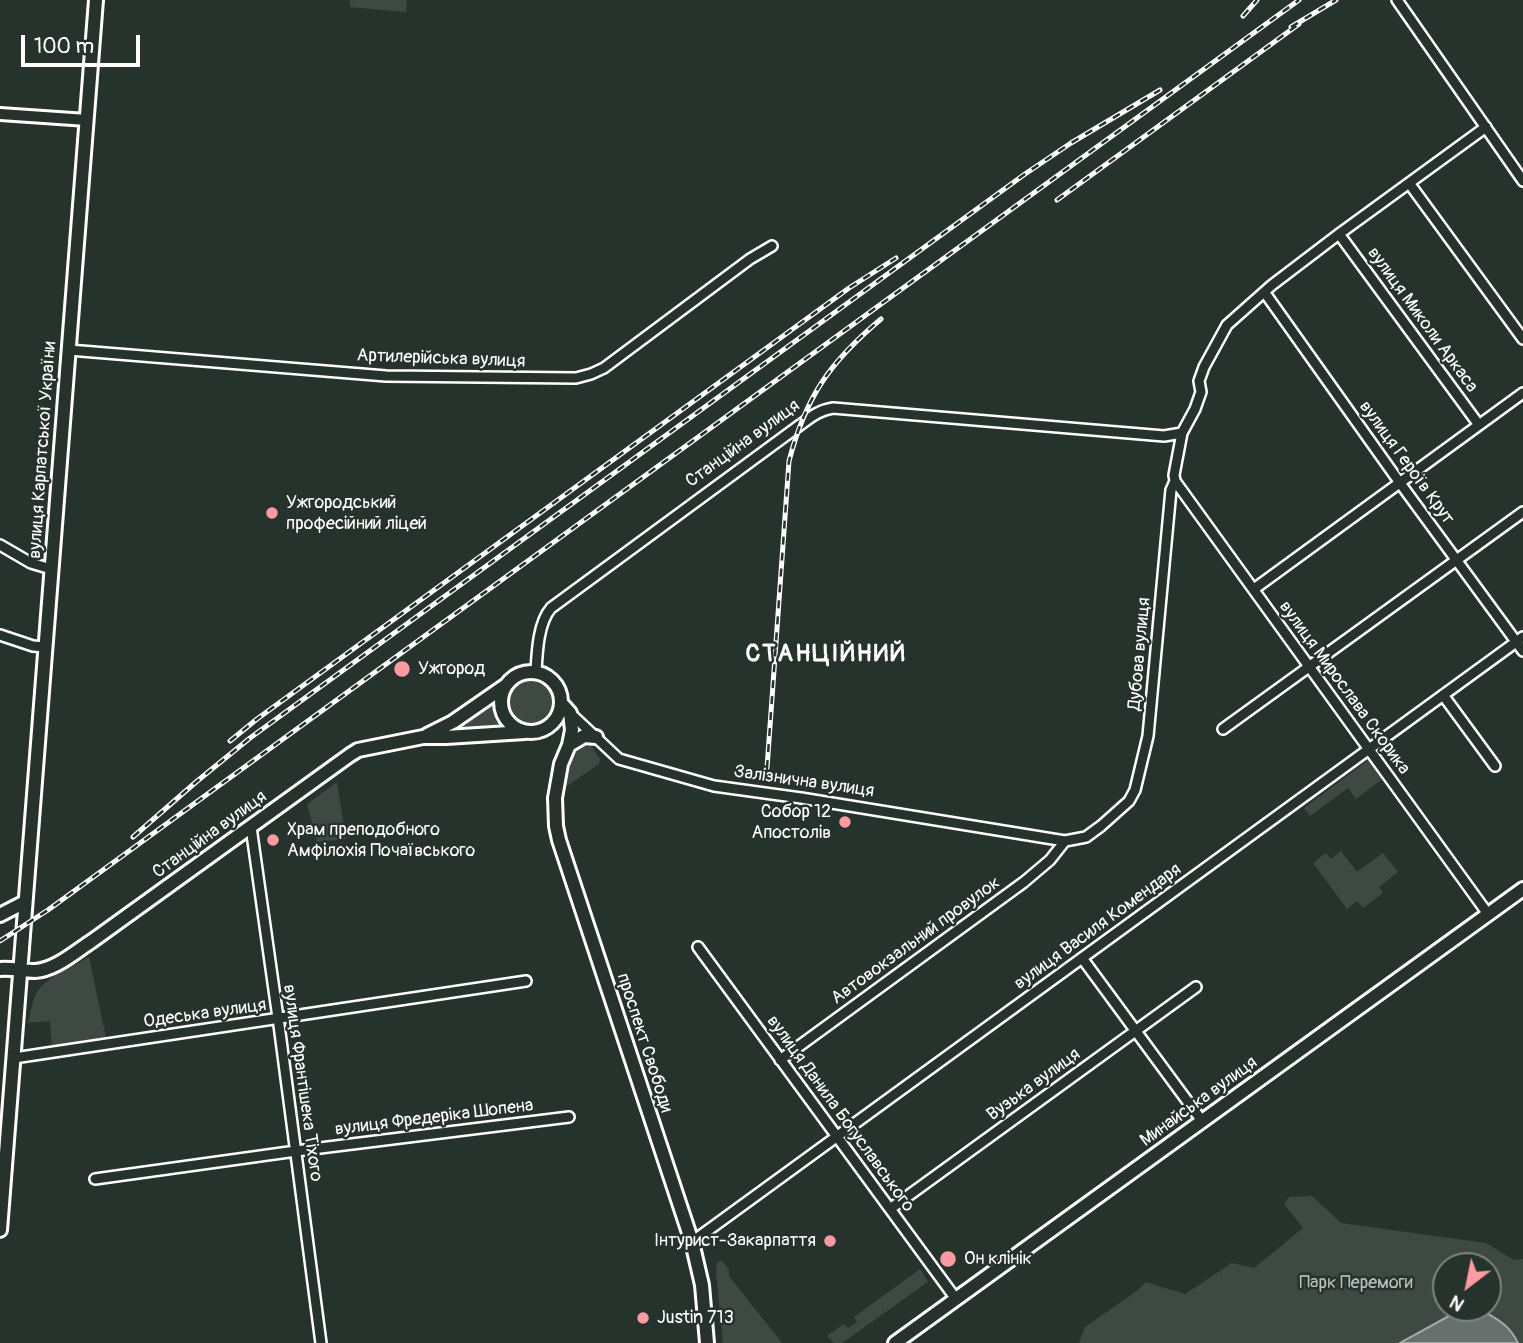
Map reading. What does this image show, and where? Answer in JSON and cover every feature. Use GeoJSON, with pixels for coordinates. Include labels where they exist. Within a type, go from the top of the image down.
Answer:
{"type":"FeatureCollection","features":[{"type":"Feature","properties":{"kind":"main road","name":"вулиця Карпатської України"},"geometry":{"type":"LineString","coordinates":[[0,1230],[96,0]]}},
{"type":"Feature","properties":{"kind":"main road"},"geometry":{"type":"LineString","coordinates":[[536,672],[554,682],[566,709],[545,730],[535,733],[525,732],[510,724],[500,702],[510,680],[522,673],[536,672]]}},
{"type":"Feature","properties":{"kind":"main road","name":"Станційна вулиця"},"geometry":{"type":"LineString","coordinates":[[423,737],[453,722],[505,686]]}},
{"type":"Feature","properties":{"kind":"main road","name":"проспект Свободи"},"geometry":{"type":"LineString","coordinates":[[566,709],[572,730],[556,783],[555,819],[559,840],[692,1242],[702,1285],[707,1343]]}},
{"type":"Feature","properties":{"kind":"main road"},"geometry":{"type":"LineString","coordinates":[[545,730],[556,732],[563,737],[566,750],[584,736],[596,737]]}},
{"type":"Feature","properties":{"kind":"main road","name":"Станційна вулиця"},"geometry":{"type":"LineString","coordinates":[[0,969],[42,970],[92,942],[358,750],[423,737],[525,732]]}},
{"type":"Feature","properties":{"kind":"main road","name":"Минайська вулиця"},"geometry":{"type":"LineString","coordinates":[[895,1343],[1523,889]]}},
{"type":"Feature","properties":{"kind":"main road"},"geometry":{"type":"LineString","coordinates":[[0,915],[25,902]]}},
{"type":"Feature","properties":{"kind":"street"},"geometry":{"type":"LineString","coordinates":[[1397,0],[1523,181]]}},
{"type":"Feature","properties":{"kind":"street"},"geometry":{"type":"LineString","coordinates":[[0,114],[87,120]]}},
{"type":"Feature","properties":{"kind":"street","name":"Дубова вулиця"},"geometry":{"type":"LineString","coordinates":[[1065,841],[1086,837],[1129,801],[1135,790],[1148,736],[1171,490],[1175,481],[1182,433],[1195,409],[1204,366],[1215,345],[1227,325],[1272,285],[1486,127]]}},
{"type":"Feature","properties":{"kind":"street"},"geometry":{"type":"LineString","coordinates":[[1409,183],[1523,339]]}},
{"type":"Feature","properties":{"kind":"street","name":"вулиця Миколи Аркаса"},"geometry":{"type":"LineString","coordinates":[[1339,234],[1479,425]]}},
{"type":"Feature","properties":{"kind":"street","name":"Артилерійська вулиця"},"geometry":{"type":"LineString","coordinates":[[69,350],[386,376],[576,378],[604,368],[772,246]]}},
{"type":"Feature","properties":{"kind":"street","name":"вулиця Героїв Крут"},"geometry":{"type":"LineString","coordinates":[[1265,293],[1400,483],[1520,639],[1523,651]]}},
{"type":"Feature","properties":{"kind":"street"},"geometry":{"type":"LineString","coordinates":[[1254,589],[1523,393]]}},
{"type":"Feature","properties":{"kind":"street","name":"Станційна вулиця"},"geometry":{"type":"LineString","coordinates":[[536,672],[545,617],[551,608],[768,447],[824,409],[1164,436],[1182,433]]}},
{"type":"Feature","properties":{"kind":"street","name":"вулиця Мирослава Скорика"},"geometry":{"type":"LineString","coordinates":[[1175,481],[1489,914]]}},
{"type":"Feature","properties":{"kind":"street"},"geometry":{"type":"LineString","coordinates":[[1223,729],[1523,512]]}},
{"type":"Feature","properties":{"kind":"street"},"geometry":{"type":"LineString","coordinates":[[0,545],[31,563],[51,569]]}},
{"type":"Feature","properties":{"kind":"street"},"geometry":{"type":"LineString","coordinates":[[0,635],[45,648]]}},
{"type":"Feature","properties":{"kind":"street","name":"вулиця Василя Комендаря"},"geometry":{"type":"LineString","coordinates":[[692,1242],[1520,639]]}},
{"type":"Feature","properties":{"kind":"street"},"geometry":{"type":"LineString","coordinates":[[1443,695],[1495,766]]}},
{"type":"Feature","properties":{"kind":"street","name":"Залізнична вулиця"},"geometry":{"type":"LineString","coordinates":[[566,709],[619,759],[713,786],[1065,841]]}},
{"type":"Feature","properties":{"kind":"street","name":"вулиця Франтішека Тіхого"},"geometry":{"type":"LineString","coordinates":[[251,827],[321,1343]]}},
{"type":"Feature","properties":{"kind":"street","name":"Автовокзальний провулок"},"geometry":{"type":"LineString","coordinates":[[780,1060],[1024,882],[1050,860],[1065,841]]}},
{"type":"Feature","properties":{"kind":"street","name":"вулиця Данила Богуславського"},"geometry":{"type":"LineString","coordinates":[[698,947],[956,1299]]}},
{"type":"Feature","properties":{"kind":"street"},"geometry":{"type":"LineString","coordinates":[[1082,958],[1202,1121]]}},
{"type":"Feature","properties":{"kind":"street","name":"Одеська вулиця"},"geometry":{"type":"LineString","coordinates":[[14,1058],[526,981]]}},
{"type":"Feature","properties":{"kind":"street","name":"Вузька вулиця"},"geometry":{"type":"LineString","coordinates":[[890,1209],[1196,987]]}},
{"type":"Feature","properties":{"kind":"street","name":"вулиця Фредеріка Шопена"},"geometry":{"type":"LineString","coordinates":[[95,1179],[569,1117]]}},
{"type":"Feature","properties":{"kind":"green space"},"geometry":{"type":"Polygon","coordinates":[[[350,0],[407,0],[406,12],[350,7],[350,0]]]}},
{"type":"Feature","properties":{"kind":"green space"},"geometry":{"type":"Polygon","coordinates":[[[530,681],[546,688],[553,704],[546,720],[530,727],[514,720],[507,704],[514,688],[530,681]]]}},
{"type":"Feature","properties":{"kind":"green space"},"geometry":{"type":"Polygon","coordinates":[[[494,702],[502,728],[459,730],[459,727],[494,702]]]}},
{"type":"Feature","properties":{"kind":"green space"},"geometry":{"type":"Polygon","coordinates":[[[582,743],[590,744],[600,759],[599,764],[564,788],[569,764],[582,743]]]}},
{"type":"Feature","properties":{"kind":"green space"},"geometry":{"type":"Polygon","coordinates":[[[1371,758],[1385,777],[1356,799],[1348,788],[1310,816],[1304,808],[1371,758]]]}},
{"type":"Feature","properties":{"kind":"green space"},"geometry":{"type":"Polygon","coordinates":[[[337,782],[346,839],[317,842],[307,804],[337,782]]]}},
{"type":"Feature","properties":{"kind":"green space"},"geometry":{"type":"Polygon","coordinates":[[[1341,851],[1357,872],[1383,853],[1398,872],[1379,887],[1383,893],[1363,908],[1357,901],[1347,909],[1313,863],[1326,853],[1331,859],[1341,851]]]}},
{"type":"Feature","properties":{"kind":"green space"},"geometry":{"type":"Polygon","coordinates":[[[89,957],[106,1038],[52,1049],[50,1021],[28,1023],[35,996],[51,978],[89,957]]]}},
{"type":"Feature","properties":{"kind":"green space","name":"Парк Перемоги"},"geometry":{"type":"Polygon","coordinates":[[[1312,1196],[1341,1223],[1486,1243],[1501,1252],[1432,1252],[1432,1322],[1502,1322],[1502,1253],[1514,1260],[1523,1259],[1523,1343],[1079,1343],[1085,1327],[1146,1282],[1185,1294],[1232,1263],[1254,1268],[1303,1228],[1284,1204],[1289,1197],[1312,1196]]]}},
{"type":"Feature","properties":{"kind":"green space"},"geometry":{"type":"Polygon","coordinates":[[[719,1261],[729,1269],[729,1276],[782,1343],[723,1343],[716,1272],[719,1261]]]}},
{"type":"Feature","properties":{"kind":"green space"},"geometry":{"type":"Polygon","coordinates":[[[920,1269],[928,1282],[842,1343],[834,1343],[827,1336],[844,1324],[848,1328],[857,1322],[854,1317],[920,1269]]]}},
{"type":"Feature","properties":{"kind":"shaded area"},"geometry":{"type":"Polygon","coordinates":[[[1438,1322],[1501,1322],[1518,1343],[1400,1343],[1438,1322]]]}},
{"type":"Feature","properties":{"kind":"railway"},"geometry":{"type":"LineString","coordinates":[[1243,16],[1257,0]]}},
{"type":"Feature","properties":{"kind":"railway"},"geometry":{"type":"LineString","coordinates":[[0,941],[48,910],[1299,0]]}},
{"type":"Feature","properties":{"kind":"railway"},"geometry":{"type":"LineString","coordinates":[[1291,27],[1336,0]]}},
{"type":"Feature","properties":{"kind":"railway"},"geometry":{"type":"LineString","coordinates":[[1057,200],[1299,24]]}},
{"type":"Feature","properties":{"kind":"railway"},"geometry":{"type":"LineString","coordinates":[[133,837],[250,738],[1025,174],[1160,90]]}},
{"type":"Feature","properties":{"kind":"railway"},"geometry":{"type":"LineString","coordinates":[[230,741],[849,288],[896,258]]}},
{"type":"Feature","properties":{"kind":"railway"},"geometry":{"type":"LineString","coordinates":[[767,768],[789,461],[803,417],[822,382],[848,350],[881,319]]}},
{"type":"Feature","properties":{"kind":"place","name":"Ужгородський професійний ліцей"},"geometry":{"type":"Point","coordinates":[272,513]}},
{"type":"Feature","properties":{"kind":"place","name":"Ужгород"},"geometry":{"type":"Point","coordinates":[402,669]}},
{"type":"Feature","properties":{"kind":"place","name":"Собор 12 Апостолів"},"geometry":{"type":"Point","coordinates":[845,822]}},
{"type":"Feature","properties":{"kind":"place","name":"Храм преподобного Амфілохія Почаївського"},"geometry":{"type":"Point","coordinates":[273,840]}},
{"type":"Feature","properties":{"kind":"place","name":"Інтурист-Закарпаття"},"geometry":{"type":"Point","coordinates":[830,1241]}},
{"type":"Feature","properties":{"kind":"place","name":"Он клінік"},"geometry":{"type":"Point","coordinates":[948,1259]}},
{"type":"Feature","properties":{"kind":"place","name":"Justin 713"},"geometry":{"type":"Point","coordinates":[643,1318]}},
{"type":"Feature","properties":{"kind":"district","name":"СТАНЦІЙНИЙ"},"geometry":{"type":"Point","coordinates":[826,655]}}]}
